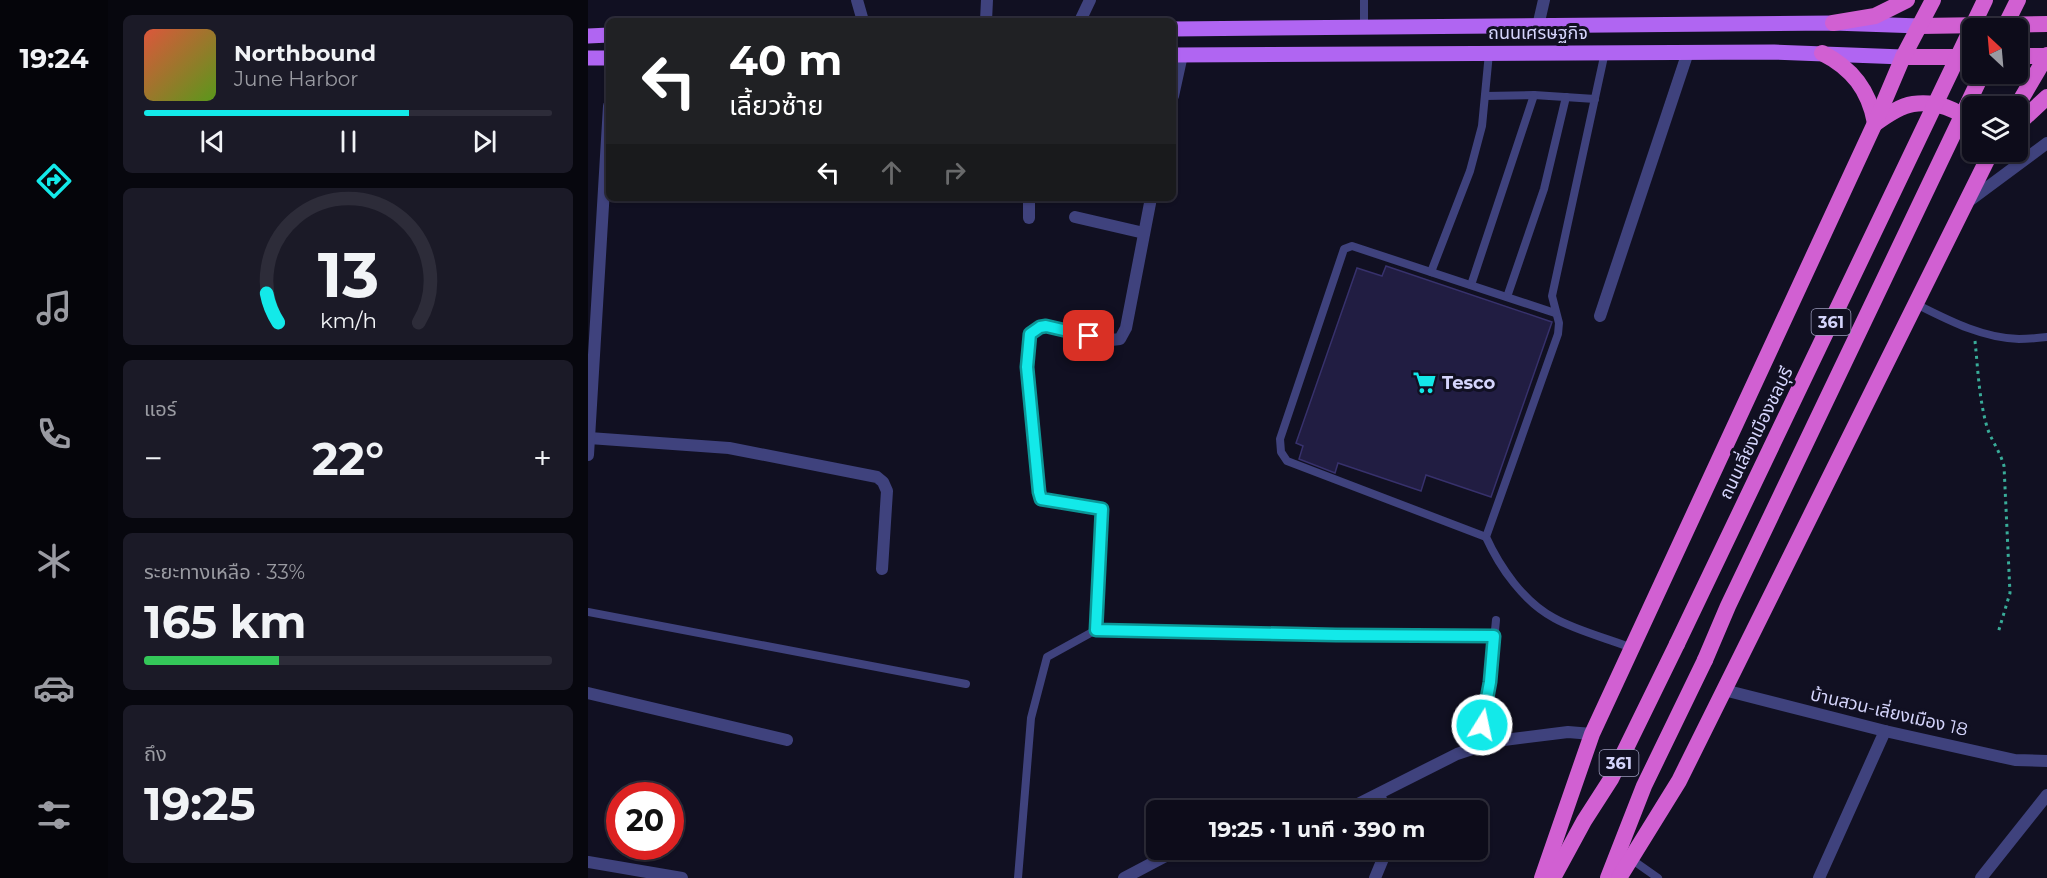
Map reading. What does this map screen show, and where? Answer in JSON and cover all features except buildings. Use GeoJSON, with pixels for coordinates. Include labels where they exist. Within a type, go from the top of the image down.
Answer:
{"type":"FeatureCollection","features":[{"type":"Feature","properties":{"kind":"highway"},"geometry":{"type":"LineString","coordinates":[[1833,23],[1875,16],[1907,0]]}},
{"type":"Feature","properties":{"kind":"highway","name":"ถนนเลี่ยงเมืองชลบุรี"},"geometry":{"type":"LineString","coordinates":[[1542,878],[1592,734],[1904,57],[1933,0]]}},
{"type":"Feature","properties":{"kind":"highway","name":"ถนนเลี่ยงเมืองชลบุรี"},"geometry":{"type":"LineString","coordinates":[[1552,878],[1584,820],[1611,778],[1985,0]]}},
{"type":"Feature","properties":{"kind":"highway"},"geometry":{"type":"LineString","coordinates":[[2009,18],[2018,0]]}},
{"type":"Feature","properties":{"kind":"highway"},"geometry":{"type":"LineString","coordinates":[[1920,26],[2047,24]]}},
{"type":"Feature","properties":{"kind":"highway"},"geometry":{"type":"LineString","coordinates":[[1822,52],[1848,69],[1858,81],[1869,101],[1875,123],[1893,111],[1912,104],[1933,103],[1953,109],[1962,117]]}},
{"type":"Feature","properties":{"kind":"highway"},"geometry":{"type":"LineString","coordinates":[[2028,56],[2047,56]]}},
{"type":"Feature","properties":{"kind":"highway"},"geometry":{"type":"LineString","coordinates":[[2023,96],[2047,56]]}},
{"type":"Feature","properties":{"kind":"highway"},"geometry":{"type":"LineString","coordinates":[[1904,57],[1962,57]]}},
{"type":"Feature","properties":{"kind":"highway","name":"361"},"geometry":{"type":"LineString","coordinates":[[1608,878],[1644,786],[1977,84]]}},
{"type":"Feature","properties":{"kind":"highway"},"geometry":{"type":"LineString","coordinates":[[2028,115],[2047,97]]}},
{"type":"Feature","properties":{"kind":"highway"},"geometry":{"type":"LineString","coordinates":[[1619,878],[1679,781],[1986,162]]}},
{"type":"Feature","properties":{"kind":"main road","name":"ถนนเศรษฐกิจ"},"geometry":{"type":"LineString","coordinates":[[1176,29],[1833,23],[1920,26]]}},
{"type":"Feature","properties":{"kind":"main road"},"geometry":{"type":"LineString","coordinates":[[1364,27],[1364,54]]}},
{"type":"Feature","properties":{"kind":"main road"},"geometry":{"type":"LineString","coordinates":[[588,36],[606,35]]}},
{"type":"Feature","properties":{"kind":"main road","name":"ถนนเศรษฐกิจ"},"geometry":{"type":"LineString","coordinates":[[1177,56],[1822,52],[1904,57]]}},
{"type":"Feature","properties":{"kind":"main road"},"geometry":{"type":"LineString","coordinates":[[588,58],[606,58]]}},
{"type":"Feature","properties":{"kind":"street"},"geometry":{"type":"LineString","coordinates":[[857,0],[862,18]]}},
{"type":"Feature","properties":{"kind":"street"},"geometry":{"type":"LineString","coordinates":[[986,18],[987,0]]}},
{"type":"Feature","properties":{"kind":"street"},"geometry":{"type":"LineString","coordinates":[[1081,18],[1090,0]]}},
{"type":"Feature","properties":{"kind":"street"},"geometry":{"type":"LineString","coordinates":[[1538,26],[1544,0]]}},
{"type":"Feature","properties":{"kind":"street"},"geometry":{"type":"LineString","coordinates":[[1600,316],[1688,52]]}},
{"type":"Feature","properties":{"kind":"street"},"geometry":{"type":"LineString","coordinates":[[1964,205],[2047,143]]}},
{"type":"Feature","properties":{"kind":"street"},"geometry":{"type":"LineString","coordinates":[[588,455],[606,156]]}},
{"type":"Feature","properties":{"kind":"street"},"geometry":{"type":"LineString","coordinates":[[1029,201],[1029,218]]}},
{"type":"Feature","properties":{"kind":"street"},"geometry":{"type":"LineString","coordinates":[[1096,630],[1102,509],[1041,499],[1027,367],[1030,334],[1046,326],[1111,340],[1120,339],[1126,328],[1150,201]]}},
{"type":"Feature","properties":{"kind":"street"},"geometry":{"type":"LineString","coordinates":[[1075,217],[1144,233]]}},
{"type":"Feature","properties":{"kind":"street"},"geometry":{"type":"LineString","coordinates":[[589,438],[729,448],[877,477],[883,482],[887,491],[882,569]]}},
{"type":"Feature","properties":{"kind":"street","name":"บ้านสวน-เลี่ยงเมือง 18"},"geometry":{"type":"LineString","coordinates":[[1724,690],[1885,731],[2015,760],[2047,761]]}},
{"type":"Feature","properties":{"kind":"street"},"geometry":{"type":"LineString","coordinates":[[588,693],[787,740]]}},
{"type":"Feature","properties":{"kind":"street"},"geometry":{"type":"LineString","coordinates":[[1820,878],[1885,731]]}},
{"type":"Feature","properties":{"kind":"street"},"geometry":{"type":"LineString","coordinates":[[1367,800],[1457,754],[1478,746],[1496,741],[1568,732],[1592,734]]}},
{"type":"Feature","properties":{"kind":"street"},"geometry":{"type":"LineString","coordinates":[[1379,794],[1381,800]]}},
{"type":"Feature","properties":{"kind":"street"},"geometry":{"type":"LineString","coordinates":[[1981,878],[2047,795]]}},
{"type":"Feature","properties":{"kind":"street"},"geometry":{"type":"LineString","coordinates":[[1124,878],[1158,860]]}},
{"type":"Feature","properties":{"kind":"street"},"geometry":{"type":"LineString","coordinates":[[1374,878],[1382,860]]}},
{"type":"Feature","properties":{"kind":"street"},"geometry":{"type":"LineString","coordinates":[[588,862],[682,878]]}},
{"type":"Feature","properties":{"kind":"lane"},"geometry":{"type":"LineString","coordinates":[[1364,0],[1364,27]]}},
{"type":"Feature","properties":{"kind":"lane"},"geometry":{"type":"LineString","coordinates":[[1605,52],[1552,296],[1559,322],[1558,334],[1486,537],[1494,555],[1517,586],[1539,608],[1554,619],[1632,648]]}},
{"type":"Feature","properties":{"kind":"lane"},"geometry":{"type":"LineString","coordinates":[[1431,272],[1470,171],[1482,126],[1489,53]]}},
{"type":"Feature","properties":{"kind":"lane"},"geometry":{"type":"LineString","coordinates":[[1485,96],[1534,95],[1595,99]]}},
{"type":"Feature","properties":{"kind":"lane"},"geometry":{"type":"LineString","coordinates":[[1471,285],[1534,95]]}},
{"type":"Feature","properties":{"kind":"lane"},"geometry":{"type":"LineString","coordinates":[[1508,297],[1544,189],[1566,97]]}},
{"type":"Feature","properties":{"kind":"lane"},"geometry":{"type":"LineString","coordinates":[[1486,537],[1287,461],[1281,452],[1280,439],[1344,249],[1352,246],[1555,313]]}},
{"type":"Feature","properties":{"kind":"lane"},"geometry":{"type":"LineString","coordinates":[[1916,304],[1974,331],[2017,339],[2047,338]]}},
{"type":"Feature","properties":{"kind":"lane"},"geometry":{"type":"LineString","coordinates":[[588,612],[966,684]]}},
{"type":"Feature","properties":{"kind":"lane"},"geometry":{"type":"LineString","coordinates":[[1478,746],[1490,682],[1496,620]]}},
{"type":"Feature","properties":{"kind":"lane"},"geometry":{"type":"LineString","coordinates":[[1018,878],[1031,718],[1047,657],[1096,630],[1494,636]]}},
{"type":"Feature","properties":{"kind":"lane"},"geometry":{"type":"LineString","coordinates":[[1631,859],[1658,878]]}},
{"type":"Feature","properties":{"kind":"path"},"geometry":{"type":"LineString","coordinates":[[1974,331],[1984,413],[1988,430],[2000,451],[2004,466],[2010,592],[1998,633]]}},
{"type":"Feature","properties":{"kind":"place","name":"Tesco"},"geometry":{"type":"Point","coordinates":[1424,383]}},
{"type":"Feature","properties":{"kind":"route"},"geometry":{"type":"LineString","coordinates":[[1089,336],[1046,326],[1040,327],[1030,334],[1027,367],[1041,499],[1102,509],[1096,630],[1494,636],[1490,682],[1482,725]]}}]}
